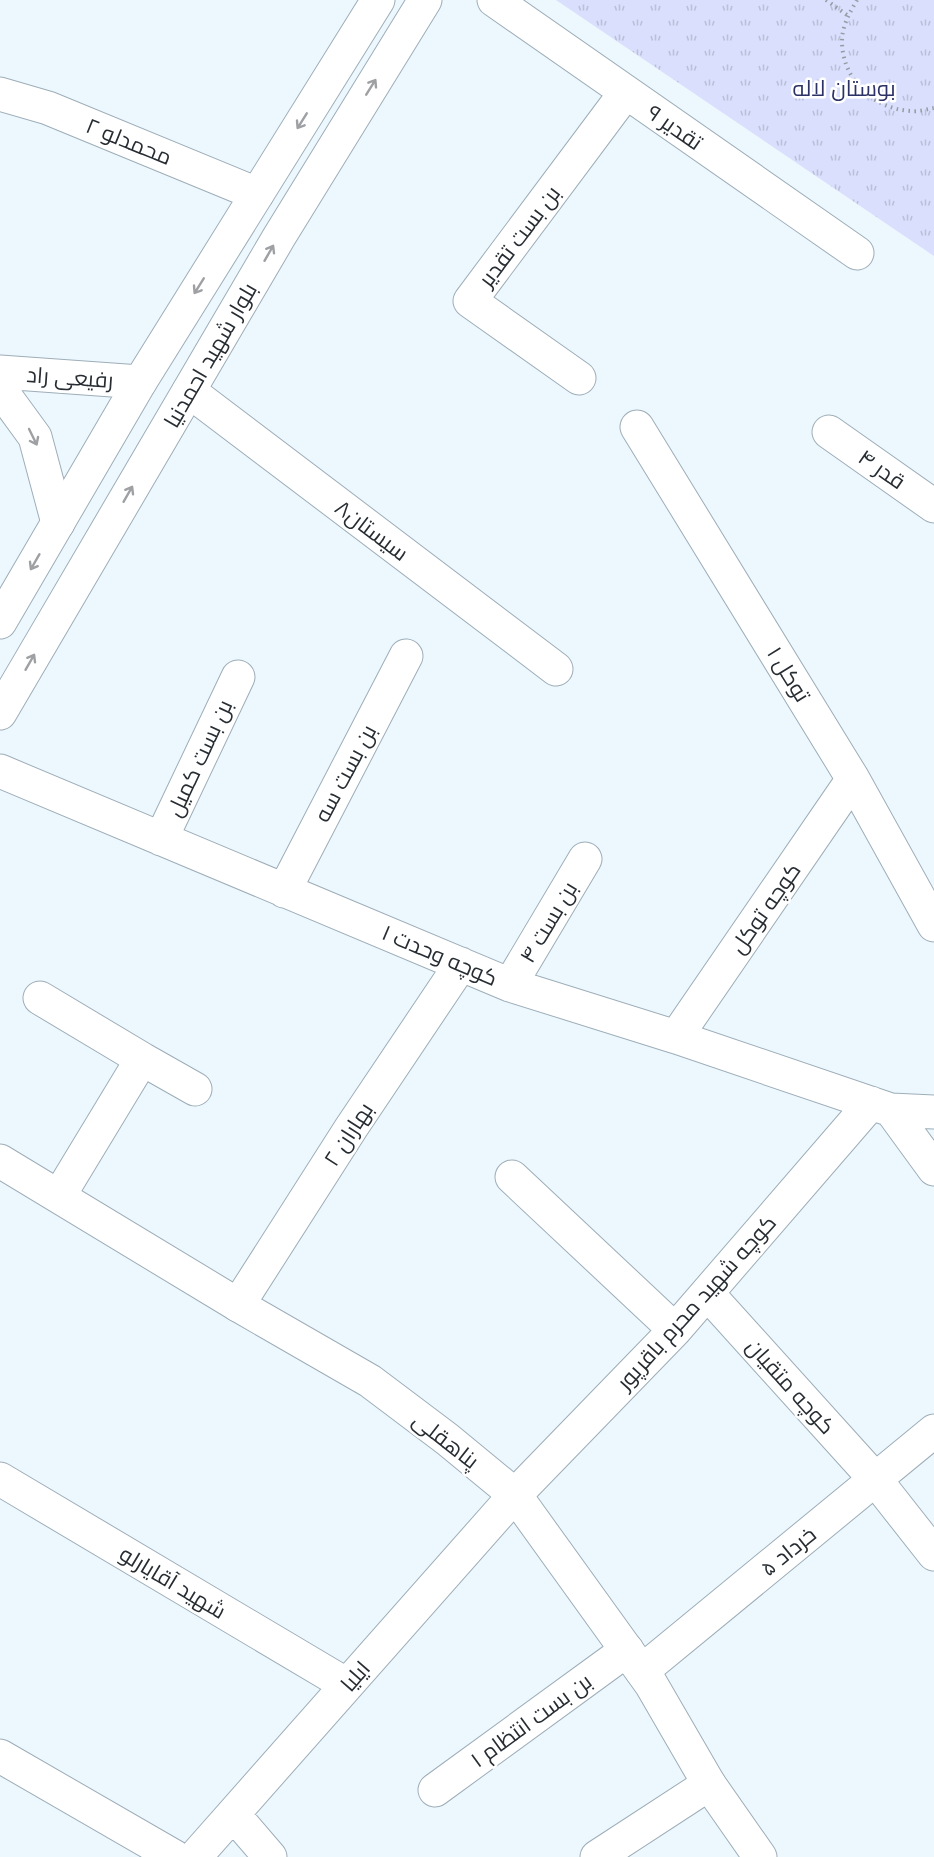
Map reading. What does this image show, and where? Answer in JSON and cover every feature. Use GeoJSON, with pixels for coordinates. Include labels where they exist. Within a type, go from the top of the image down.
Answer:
{"type":"FeatureCollection","features":[{"type":"Feature","properties":{"kind":"street","name":"بلوار شهید احمدنیا"},"geometry":{"type":"LineString","coordinates":[[0,622],[140,382],[378,0]]}},
{"type":"Feature","properties":{"kind":"street","name":"بلوار شهید احمدنیا"},"geometry":{"type":"LineString","coordinates":[[0,713],[279,237],[425,0]]}},
{"type":"Feature","properties":{"kind":"street","name":"۹ تقدیر"},"geometry":{"type":"LineString","coordinates":[[494,0],[857,253]]}},
{"type":"Feature","properties":{"kind":"street","name":"بن بست تقدیر"},"geometry":{"type":"LineString","coordinates":[[579,378],[470,301],[626,92]]}},
{"type":"Feature","properties":{"kind":"street","name":"محمدلو ۲"},"geometry":{"type":"LineString","coordinates":[[0,94],[48,108],[257,194]]}},
{"type":"Feature","properties":{"kind":"street","name":"رفیعی راد"},"geometry":{"type":"LineString","coordinates":[[0,372],[140,382]]}},
{"type":"Feature","properties":{"kind":"street","name":"رفیعی راد"},"geometry":{"type":"LineString","coordinates":[[0,389],[35,437],[58,523]]}},
{"type":"Feature","properties":{"kind":"street","name":"سیستان۸"},"geometry":{"type":"LineString","coordinates":[[189,391],[556,669]]}},
{"type":"Feature","properties":{"kind":"street","name":"توکل ۱"},"geometry":{"type":"LineString","coordinates":[[637,427],[854,779],[934,925]]}},
{"type":"Feature","properties":{"kind":"street","name":"قدر ۴"},"geometry":{"type":"LineString","coordinates":[[829,432],[934,506]]}},
{"type":"Feature","properties":{"kind":"street","name":"بن بست سه"},"geometry":{"type":"LineString","coordinates":[[284,891],[406,656]]}},
{"type":"Feature","properties":{"kind":"street","name":"بن بست کمیل"},"geometry":{"type":"LineString","coordinates":[[161,839],[238,677]]}},
{"type":"Feature","properties":{"kind":"street","name":"کوچه وحدت ۱"},"geometry":{"type":"LineString","coordinates":[[0,771],[510,985],[676,1037],[881,1107],[934,1112]]}},
{"type":"Feature","properties":{"kind":"street","name":"کوچه توکل"},"geometry":{"type":"LineString","coordinates":[[676,1037],[854,779]]}},
{"type":"Feature","properties":{"kind":"street","name":"بن بست ۴"},"geometry":{"type":"LineString","coordinates":[[510,985],[585,859]]}},
{"type":"Feature","properties":{"kind":"street","name":"بهاران ۲"},"geometry":{"type":"LineString","coordinates":[[238,1305],[345,1138],[461,964]]}},
{"type":"Feature","properties":{"kind":"street"},"geometry":{"type":"LineString","coordinates":[[40,998],[195,1089]]}},
{"type":"Feature","properties":{"kind":"street"},"geometry":{"type":"LineString","coordinates":[[59,1196],[142,1059]]}},
{"type":"Feature","properties":{"kind":"street"},"geometry":{"type":"LineString","coordinates":[[881,1107],[934,1169]]}},
{"type":"Feature","properties":{"kind":"street","name":"کوچه شهید محرم باقرپور"},"geometry":{"type":"LineString","coordinates":[[515,1495],[675,1330],[881,1107]]}},
{"type":"Feature","properties":{"kind":"street","name":"پناهقلی"},"geometry":{"type":"LineString","coordinates":[[0,1161],[238,1305],[370,1381],[447,1439],[515,1495],[634,1661],[709,1784],[760,1857]]}},
{"type":"Feature","properties":{"kind":"street"},"geometry":{"type":"LineString","coordinates":[[512,1177],[675,1330]]}},
{"type":"Feature","properties":{"kind":"street","name":"کوچه متقیان"},"geometry":{"type":"LineString","coordinates":[[707,1293],[876,1479],[934,1554]]}},
{"type":"Feature","properties":{"kind":"street","name":"خرداد ۵"},"geometry":{"type":"LineString","coordinates":[[634,1661],[876,1479],[934,1431]]}},
{"type":"Feature","properties":{"kind":"street","name":"شهید آقایارلو"},"geometry":{"type":"LineString","coordinates":[[0,1479],[347,1685]]}},
{"type":"Feature","properties":{"kind":"street","name":"ایلیا"},"geometry":{"type":"LineString","coordinates":[[195,1857],[515,1495]]}},
{"type":"Feature","properties":{"kind":"street","name":"بن بست انتظام ۱"},"geometry":{"type":"LineString","coordinates":[[435,1790],[634,1661]]}},
{"type":"Feature","properties":{"kind":"street"},"geometry":{"type":"LineString","coordinates":[[0,1756],[175,1857]]}},
{"type":"Feature","properties":{"kind":"street"},"geometry":{"type":"LineString","coordinates":[[597,1857],[709,1784]]}},
{"type":"Feature","properties":{"kind":"street"},"geometry":{"type":"LineString","coordinates":[[233,1814],[270,1857]]}},
{"type":"Feature","properties":{"kind":"path"},"geometry":{"type":"LineString","coordinates":[[826,0],[848,15]]}},
{"type":"Feature","properties":{"kind":"path"},"geometry":{"type":"LineString","coordinates":[[857,0],[848,15],[842,38],[844,60],[854,81],[870,98],[890,108],[913,112],[934,108]]}},
{"type":"Feature","properties":{"kind":"green space","name":"بوستان لاله"},"geometry":{"type":"Polygon","coordinates":[[[556,0],[934,0],[934,256],[556,0]]]}}]}
